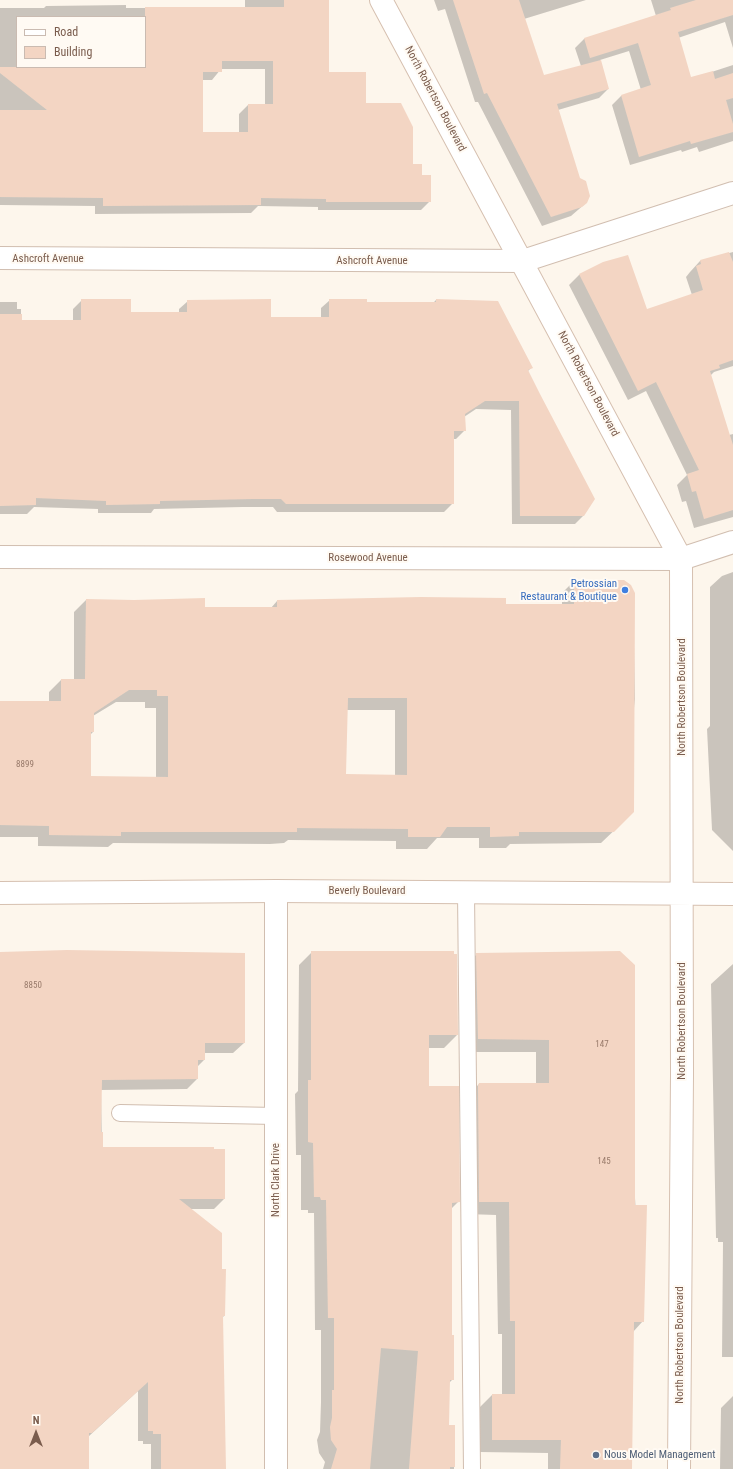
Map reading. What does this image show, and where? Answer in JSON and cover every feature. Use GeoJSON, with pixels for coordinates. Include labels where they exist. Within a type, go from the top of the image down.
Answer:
{"type":"FeatureCollection","features":[{"type":"Feature","properties":{"kind":"street","name":"North Robertson Boulevard"},"geometry":{"type":"LineString","coordinates":[[381,0],[523,261],[681,559],[682,1083],[679,1469]]}},
{"type":"Feature","properties":{"kind":"street","name":"Ashcroft Avenue"},"geometry":{"type":"LineString","coordinates":[[0,258],[523,261],[733,193]]}},
{"type":"Feature","properties":{"kind":"street","name":"Rosewood Avenue"},"geometry":{"type":"LineString","coordinates":[[0,557],[681,559],[733,542]]}},
{"type":"Feature","properties":{"kind":"street","name":"Beverly Boulevard"},"geometry":{"type":"LineString","coordinates":[[0,892],[276,891],[733,894]]}},
{"type":"Feature","properties":{"kind":"street","name":"North Clark Drive"},"geometry":{"type":"LineString","coordinates":[[276,891],[276,1469]]}},
{"type":"Feature","properties":{"kind":"lane"},"geometry":{"type":"LineString","coordinates":[[466,892],[472,1469]]}},
{"type":"Feature","properties":{"kind":"lane"},"geometry":{"type":"LineString","coordinates":[[120,1113],[276,1116]]}},
{"type":"Feature","properties":{"kind":"building"},"geometry":{"type":"Polygon","coordinates":[[[284,0],[329,0],[329,72],[366,72],[366,103],[401,103],[413,127],[413,164],[422,164],[422,175],[431,175],[431,202],[326,202],[326,199],[261,198],[261,205],[103,206],[103,198],[0,197],[0,110],[47,110],[0,73],[0,67],[146,68],[145,7],[284,7],[284,0]],[[222,61],[222,72],[203,72],[203,132],[248,132],[248,104],[273,104],[273,61],[222,61]]]}},
{"type":"Feature","properties":{"kind":"building"},"geometry":{"type":"Polygon","coordinates":[[[453,0],[519,0],[544,75],[601,60],[609,89],[557,104],[580,178],[586,181],[590,196],[587,203],[582,207],[551,217],[487,93],[484,94],[453,0]]]}},
{"type":"Feature","properties":{"kind":"building"},"geometry":{"type":"Polygon","coordinates":[[[696,0],[733,0],[733,15],[678,32],[691,77],[713,71],[715,79],[733,73],[733,98],[726,100],[733,124],[733,132],[691,144],[690,141],[639,157],[621,95],[651,85],[638,43],[590,58],[584,38],[671,10],[670,8],[696,0]]]}},
{"type":"Feature","properties":{"kind":"building"},"geometry":{"type":"Polygon","coordinates":[[[729,252],[733,262],[733,360],[719,365],[720,368],[710,371],[733,445],[733,510],[704,519],[696,491],[692,492],[687,474],[699,470],[656,382],[638,391],[579,274],[603,262],[628,255],[647,309],[703,290],[696,266],[701,264],[700,260],[729,252]]]}},
{"type":"Feature","properties":{"kind":"building"},"geometry":{"type":"Polygon","coordinates":[[[81,299],[131,299],[131,312],[187,312],[187,300],[271,299],[271,317],[329,317],[329,299],[367,299],[367,302],[436,302],[436,299],[498,301],[533,368],[528,370],[595,499],[584,516],[520,516],[519,401],[485,401],[465,414],[466,431],[454,431],[454,504],[286,504],[281,499],[252,499],[160,501],[160,504],[106,505],[106,501],[36,498],[36,505],[0,506],[0,314],[22,314],[22,320],[81,320],[81,299]]]}},
{"type":"Feature","properties":{"kind":"building"},"geometry":{"type":"Polygon","coordinates":[[[574,580],[624,580],[631,585],[635,593],[634,812],[614,832],[519,832],[519,836],[490,837],[490,827],[447,827],[440,837],[408,837],[408,829],[297,828],[297,832],[121,832],[121,836],[49,835],[49,826],[0,825],[0,701],[61,701],[61,679],[85,679],[86,599],[134,600],[205,598],[205,607],[277,607],[277,600],[421,597],[506,598],[506,604],[574,604],[574,580]],[[129,690],[94,713],[94,732],[91,732],[91,776],[168,777],[168,696],[157,696],[157,690],[129,690]],[[348,698],[346,774],[407,775],[407,698],[348,698]]]}},
{"type":"Feature","properties":{"kind":"building"},"geometry":{"type":"Polygon","coordinates":[[[67,950],[245,953],[245,1043],[205,1043],[205,1060],[198,1060],[198,1079],[102,1080],[101,1132],[103,1132],[103,1147],[214,1147],[214,1149],[225,1149],[225,1199],[179,1199],[222,1233],[222,1269],[226,1269],[225,1316],[223,1316],[226,1469],[161,1469],[161,1434],[153,1434],[153,1431],[148,1431],[148,1382],[92,1433],[89,1433],[89,1469],[0,1469],[0,952],[67,950]]]}},
{"type":"Feature","properties":{"kind":"building"},"geometry":{"type":"Polygon","coordinates":[[[311,951],[454,951],[454,954],[457,954],[458,1035],[429,1035],[429,1086],[459,1086],[460,1202],[452,1203],[452,1335],[454,1335],[454,1380],[450,1380],[449,1425],[455,1425],[455,1467],[450,1467],[450,1469],[409,1469],[418,1351],[381,1348],[370,1469],[331,1469],[337,1449],[331,1440],[330,1427],[332,1418],[332,1390],[334,1390],[334,1318],[328,1318],[326,1200],[321,1200],[320,1197],[314,1197],[313,1143],[308,1142],[308,1080],[311,1080],[311,951]]]}},
{"type":"Feature","properties":{"kind":"building"},"geometry":{"type":"Polygon","coordinates":[[[620,951],[635,965],[635,1205],[647,1205],[644,1322],[634,1322],[632,1469],[560,1469],[561,1440],[492,1440],[492,1394],[515,1394],[515,1321],[510,1321],[509,1202],[479,1202],[478,1086],[479,1083],[549,1083],[549,1040],[478,1039],[476,953],[620,951]]]}},
{"type":"Feature","properties":{"kind":"place","name":"Petrossian Restaurant & Boutique"},"geometry":{"type":"Point","coordinates":[625,590]}},
{"type":"Feature","properties":{"kind":"place","name":"Nous Model Management"},"geometry":{"type":"Point","coordinates":[596,1455]}}]}
